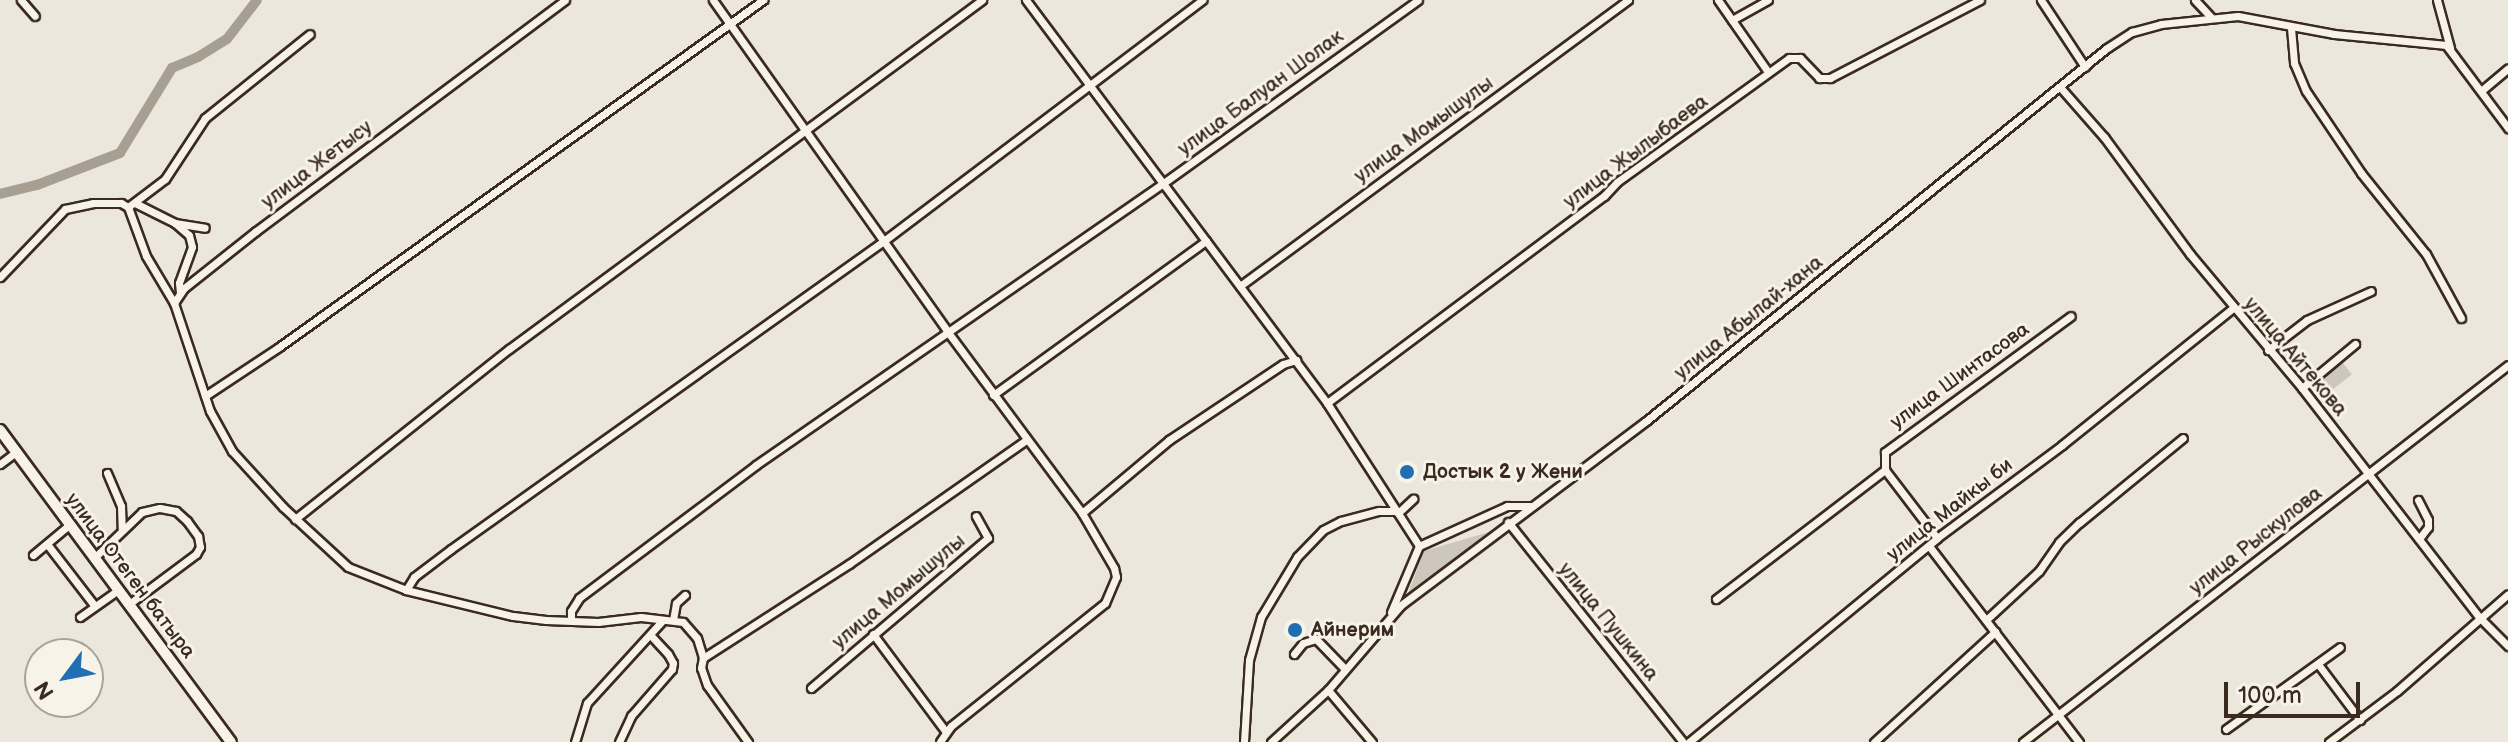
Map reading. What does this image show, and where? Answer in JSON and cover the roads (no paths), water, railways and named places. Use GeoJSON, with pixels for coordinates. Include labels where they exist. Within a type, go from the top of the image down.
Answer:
{"type":"FeatureCollection","features":[{"type":"Feature","properties":{"kind":"main road","name":"улица Отеген батыра"},"geometry":{"type":"LineString","coordinates":[[0,430],[231,742]]}},
{"type":"Feature","properties":{"kind":"street"},"geometry":{"type":"LineString","coordinates":[[21,0],[35,16]]}},
{"type":"Feature","properties":{"kind":"street","name":"улица Жетысу"},"geometry":{"type":"LineString","coordinates":[[174,303],[180,292],[565,0]]}},
{"type":"Feature","properties":{"kind":"street"},"geometry":{"type":"LineString","coordinates":[[713,0],[993,395],[1082,513],[1114,568],[1116,577],[1105,603],[946,732],[940,742]]}},
{"type":"Feature","properties":{"kind":"street"},"geometry":{"type":"LineString","coordinates":[[205,396],[279,347],[763,0]]}},
{"type":"Feature","properties":{"kind":"street"},"geometry":{"type":"LineString","coordinates":[[295,519],[509,349],[982,0]]}},
{"type":"Feature","properties":{"kind":"street"},"geometry":{"type":"LineString","coordinates":[[1026,0],[1327,403],[1419,546]]}},
{"type":"Feature","properties":{"kind":"street"},"geometry":{"type":"LineString","coordinates":[[406,590],[414,577],[451,549],[885,240],[1088,83],[1202,0]]}},
{"type":"Feature","properties":{"kind":"street","name":"улица Балуан Шолак"},"geometry":{"type":"LineString","coordinates":[[571,620],[571,611],[579,598],[756,465],[1162,184],[1418,0]]}},
{"type":"Feature","properties":{"kind":"street","name":"улица Момышулы"},"geometry":{"type":"LineString","coordinates":[[1240,286],[1628,0]]}},
{"type":"Feature","properties":{"kind":"street"},"geometry":{"type":"LineString","coordinates":[[1718,0],[1768,72]]}},
{"type":"Feature","properties":{"kind":"street"},"geometry":{"type":"LineString","coordinates":[[1732,20],[1768,0]]}},
{"type":"Feature","properties":{"kind":"street","name":"улица Жылыбаева"},"geometry":{"type":"LineString","coordinates":[[1327,403],[1604,196],[1617,182],[1768,72],[1795,57],[1819,78],[1830,78],[1980,0]]}},
{"type":"Feature","properties":{"kind":"street"},"geometry":{"type":"LineString","coordinates":[[2041,0],[2085,67]]}},
{"type":"Feature","properties":{"kind":"street"},"geometry":{"type":"LineString","coordinates":[[2195,0],[2211,17]]}},
{"type":"Feature","properties":{"kind":"street"},"geometry":{"type":"LineString","coordinates":[[2437,0],[2450,48],[2508,128]]}},
{"type":"Feature","properties":{"kind":"street","name":"улица Абылай-хана"},"geometry":{"type":"LineString","coordinates":[[1271,742],[1328,690],[1390,614],[1508,522],[1646,421],[2132,32],[2211,17],[2254,17],[2291,28],[2410,40],[2450,48]]}},
{"type":"Feature","properties":{"kind":"street"},"geometry":{"type":"LineString","coordinates":[[2291,28],[2294,63],[2306,91],[2361,173],[2426,254],[2461,318]]}},
{"type":"Feature","properties":{"kind":"street"},"geometry":{"type":"LineString","coordinates":[[131,205],[165,179],[205,118],[310,34]]}},
{"type":"Feature","properties":{"kind":"street"},"geometry":{"type":"LineString","coordinates":[[2481,91],[2508,68]]}},
{"type":"Feature","properties":{"kind":"street","name":"улица Айтекова"},"geometry":{"type":"LineString","coordinates":[[2060,87],[2128,166],[2233,308],[2302,388],[2479,617],[2508,646]]}},
{"type":"Feature","properties":{"kind":"street"},"geometry":{"type":"LineString","coordinates":[[0,277],[65,209],[93,203],[121,203],[175,223],[205,228]]}},
{"type":"Feature","properties":{"kind":"street"},"geometry":{"type":"LineString","coordinates":[[131,205],[146,256],[174,303],[205,396],[232,451],[295,519],[348,567],[406,590],[513,616],[571,620],[641,617],[673,620],[691,629],[701,646],[712,654]]}},
{"type":"Feature","properties":{"kind":"street"},"geometry":{"type":"LineString","coordinates":[[175,223],[189,235],[192,247],[179,283],[180,292]]}},
{"type":"Feature","properties":{"kind":"street"},"geometry":{"type":"LineString","coordinates":[[993,395],[1206,241]]}},
{"type":"Feature","properties":{"kind":"street"},"geometry":{"type":"LineString","coordinates":[[2268,350],[2307,320],[2371,291]]}},
{"type":"Feature","properties":{"kind":"street","name":"улица Майкы би"},"geometry":{"type":"LineString","coordinates":[[1689,742],[1937,538],[2062,445],[2233,308]]}},
{"type":"Feature","properties":{"kind":"street","name":"улица Шинтасова"},"geometry":{"type":"LineString","coordinates":[[1716,599],[1885,470],[1883,456],[1888,448],[2071,316]]}},
{"type":"Feature","properties":{"kind":"street"},"geometry":{"type":"LineString","coordinates":[[2302,388],[2355,344]]}},
{"type":"Feature","properties":{"kind":"street"},"geometry":{"type":"LineString","coordinates":[[1082,513],[1169,440],[1283,364],[1296,360]]}},
{"type":"Feature","properties":{"kind":"street","name":"улица Рыскулова"},"geometry":{"type":"LineString","coordinates":[[2023,742],[2508,365]]}},
{"type":"Feature","properties":{"kind":"street"},"geometry":{"type":"LineString","coordinates":[[1986,620],[2039,571],[2059,542],[2079,523],[2183,438]]}},
{"type":"Feature","properties":{"kind":"street"},"geometry":{"type":"LineString","coordinates":[[702,659],[1026,440]]}},
{"type":"Feature","properties":{"kind":"street"},"geometry":{"type":"LineString","coordinates":[[0,464],[16,452]]}},
{"type":"Feature","properties":{"kind":"street"},"geometry":{"type":"LineString","coordinates":[[1885,470],[1937,538]]}},
{"type":"Feature","properties":{"kind":"street"},"geometry":{"type":"LineString","coordinates":[[107,473],[121,506],[122,529]]}},
{"type":"Feature","properties":{"kind":"street"},"geometry":{"type":"LineString","coordinates":[[1244,742],[1249,660],[1261,617],[1297,557],[1315,537],[1341,521],[1379,511],[1397,512],[1413,499]]}},
{"type":"Feature","properties":{"kind":"street"},"geometry":{"type":"LineString","coordinates":[[2418,500],[2428,520],[2428,527],[2419,539]]}},
{"type":"Feature","properties":{"kind":"street"},"geometry":{"type":"LineString","coordinates":[[1390,614],[1419,546],[1507,506],[1530,506]]}},
{"type":"Feature","properties":{"kind":"street"},"geometry":{"type":"LineString","coordinates":[[94,558],[142,512],[160,508],[176,511],[198,536],[200,547],[196,554],[129,604]]}},
{"type":"Feature","properties":{"kind":"street","name":"улица Момышулы"},"geometry":{"type":"LineString","coordinates":[[811,688],[988,538],[976,516]]}},
{"type":"Feature","properties":{"kind":"street","name":"улица Пушкина"},"geometry":{"type":"LineString","coordinates":[[1508,522],[1683,742]]}},
{"type":"Feature","properties":{"kind":"street"},"geometry":{"type":"LineString","coordinates":[[33,555],[69,525]]}},
{"type":"Feature","properties":{"kind":"street"},"geometry":{"type":"LineString","coordinates":[[47,544],[94,605]]}},
{"type":"Feature","properties":{"kind":"street"},"geometry":{"type":"LineString","coordinates":[[1929,546],[2079,742]]}},
{"type":"Feature","properties":{"kind":"street"},"geometry":{"type":"LineString","coordinates":[[80,617],[118,590]]}},
{"type":"Feature","properties":{"kind":"street"},"geometry":{"type":"LineString","coordinates":[[2329,742],[2360,720],[2508,594]]}},
{"type":"Feature","properties":{"kind":"street"},"geometry":{"type":"LineString","coordinates":[[673,620],[676,603],[685,595]]}},
{"type":"Feature","properties":{"kind":"street"},"geometry":{"type":"LineString","coordinates":[[575,742],[587,703],[662,621]]}},
{"type":"Feature","properties":{"kind":"street"},"geometry":{"type":"LineString","coordinates":[[1874,742],[1995,632]]}},
{"type":"Feature","properties":{"kind":"street"},"geometry":{"type":"LineString","coordinates":[[873,634],[946,732]]}},
{"type":"Feature","properties":{"kind":"street"},"geometry":{"type":"LineString","coordinates":[[619,742],[631,716],[672,669],[673,663],[668,654],[650,635]]}},
{"type":"Feature","properties":{"kind":"street"},"geometry":{"type":"LineString","coordinates":[[1294,654],[1303,643],[1316,639],[1345,669]]}},
{"type":"Feature","properties":{"kind":"street"},"geometry":{"type":"LineString","coordinates":[[701,646],[707,685],[748,742]]}},
{"type":"Feature","properties":{"kind":"street"},"geometry":{"type":"LineString","coordinates":[[2226,729],[2340,647]]}},
{"type":"Feature","properties":{"kind":"street"},"geometry":{"type":"LineString","coordinates":[[2318,664],[2360,720]]}},
{"type":"Feature","properties":{"kind":"street"},"geometry":{"type":"LineString","coordinates":[[1328,690],[1372,742]]}},
{"type":"Feature","properties":{"kind":"waterway"},"geometry":{"type":"LineString","coordinates":[[0,194],[37,185],[120,153],[172,68],[227,39],[257,0]]}},
{"type":"Feature","properties":{"kind":"place","name":"Достык 2 у Жени"},"geometry":{"type":"Point","coordinates":[1407,472]}},
{"type":"Feature","properties":{"kind":"place","name":"Айнерим"},"geometry":{"type":"Point","coordinates":[1295,630]}}]}
